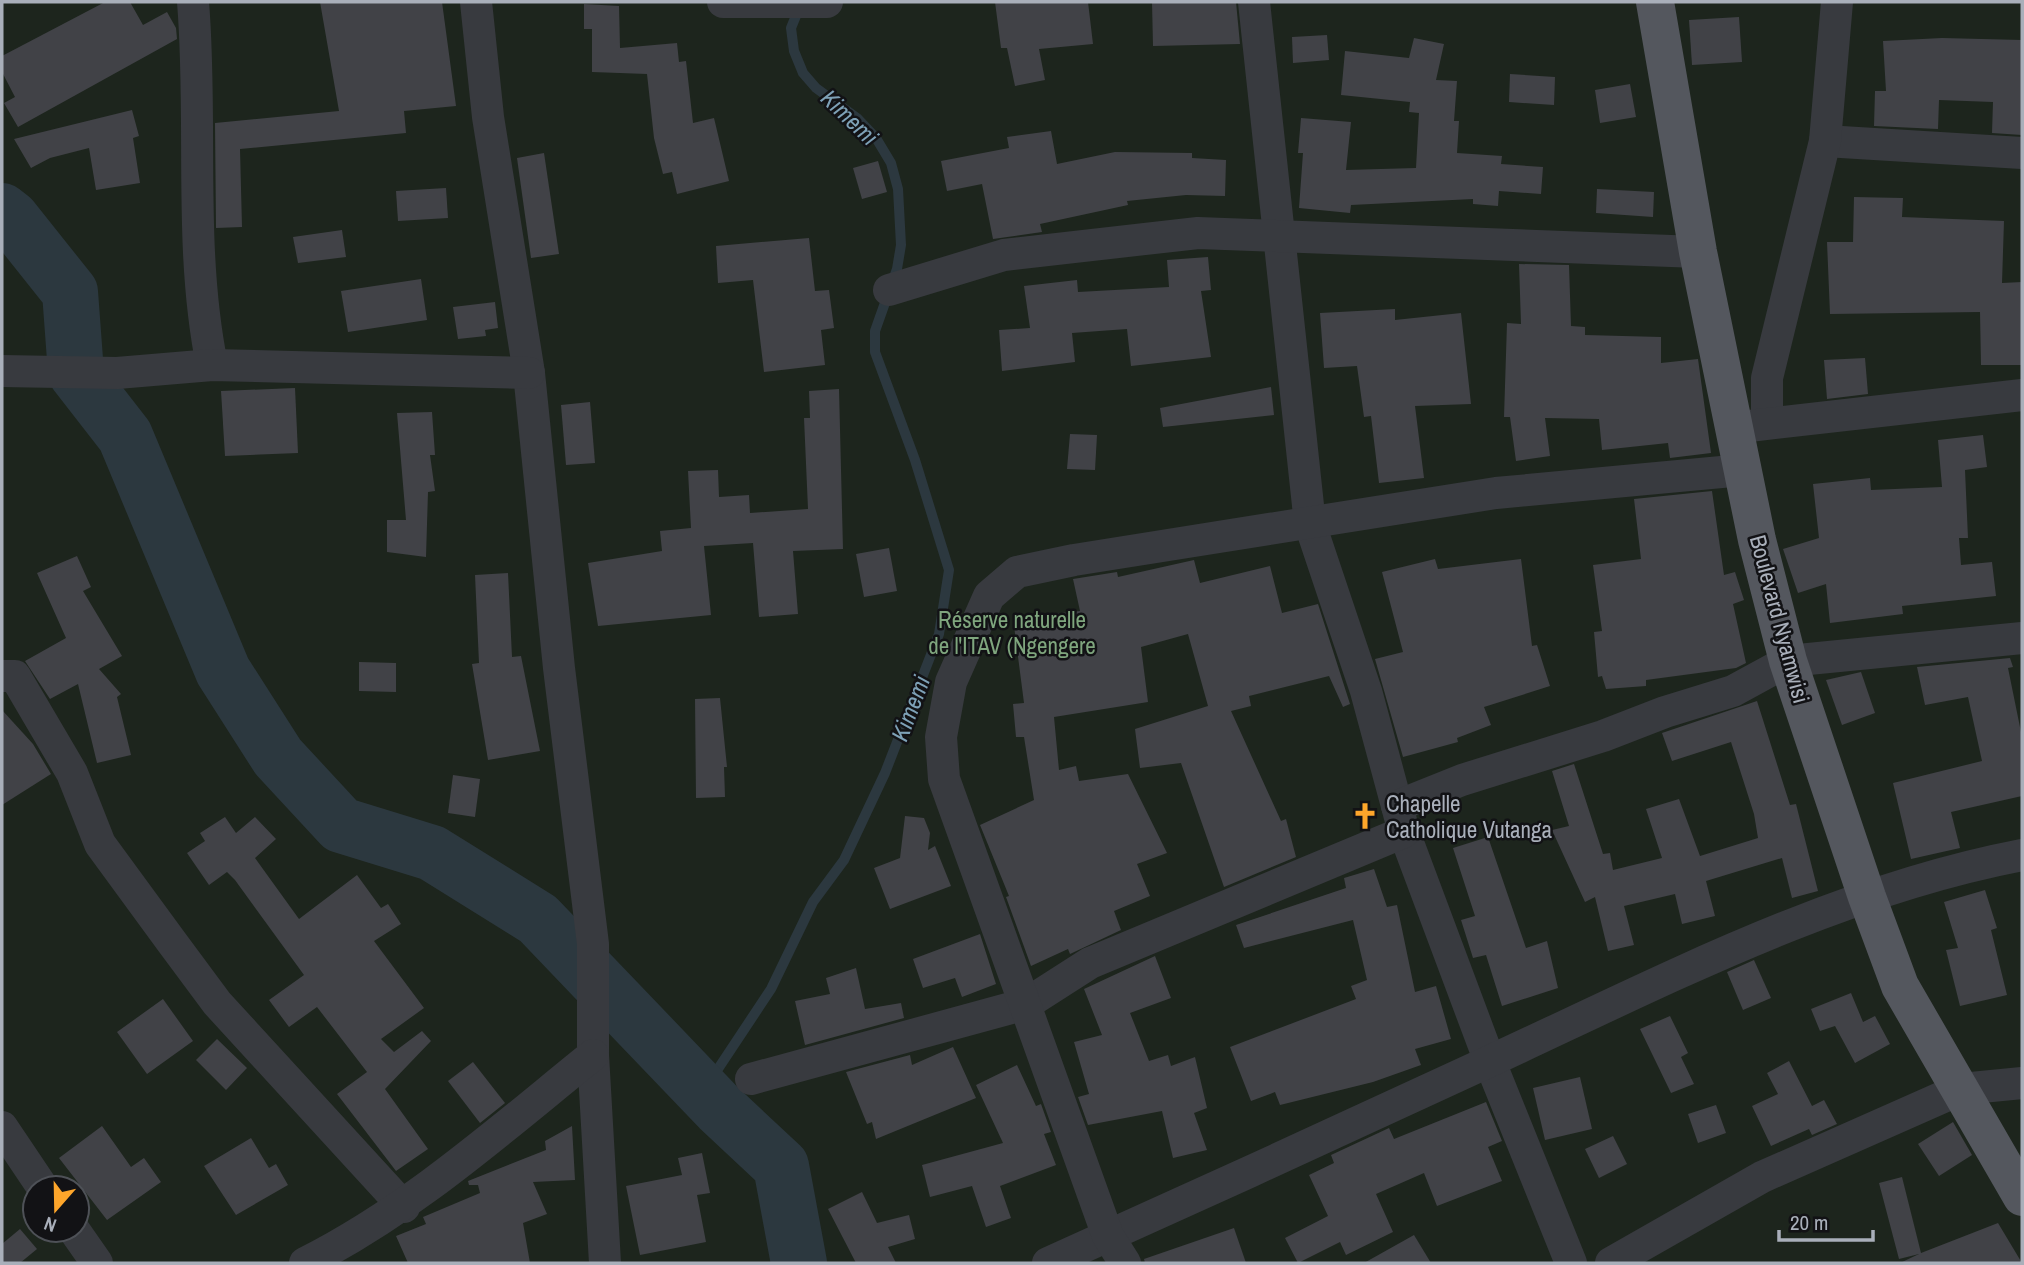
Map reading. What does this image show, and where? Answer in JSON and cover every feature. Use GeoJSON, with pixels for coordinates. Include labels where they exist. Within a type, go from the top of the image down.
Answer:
{"type":"FeatureCollection","features":[{"type":"Feature","properties":{"kind":"main road","name":"Boulevard Nyamwisi"},"geometry":{"type":"LineString","coordinates":[[1655,2],[1698,252],[1751,425],[1743,470],[1788,662],[1867,897],[1900,986],[2022,1196]]}},
{"type":"Feature","properties":{"kind":"street"},"geometry":{"type":"LineString","coordinates":[[193,2],[197,51],[201,310],[212,365]]}},
{"type":"Feature","properties":{"kind":"street"},"geometry":{"type":"LineString","coordinates":[[476,2],[488,117],[529,373],[559,668],[593,944],[593,1055],[605,1263]]}},
{"type":"Feature","properties":{"kind":"street"},"geometry":{"type":"LineString","coordinates":[[723,2],[822,2]]}},
{"type":"Feature","properties":{"kind":"street"},"geometry":{"type":"LineString","coordinates":[[1254,2],[1310,524],[1366,691],[1401,819],[1489,1062],[1571,1263]]}},
{"type":"Feature","properties":{"kind":"street"},"geometry":{"type":"LineString","coordinates":[[1837,2],[1825,141],[1767,378],[1751,425],[1952,405],[2022,395]]}},
{"type":"Feature","properties":{"kind":"street"},"geometry":{"type":"LineString","coordinates":[[1825,141],[2022,153]]}},
{"type":"Feature","properties":{"kind":"street"},"geometry":{"type":"LineString","coordinates":[[888,290],[1004,255],[1198,233],[1698,252]]}},
{"type":"Feature","properties":{"kind":"street"},"geometry":{"type":"LineString","coordinates":[[15,372],[117,373],[212,365],[529,373]]}},
{"type":"Feature","properties":{"kind":"street"},"geometry":{"type":"LineString","coordinates":[[1125,1263],[1108,1236],[944,779],[941,737],[951,682],[989,596],[1017,572],[1074,560],[1496,493],[1743,470]]}},
{"type":"Feature","properties":{"kind":"street"},"geometry":{"type":"LineString","coordinates":[[751,1079],[1026,1004],[1090,963],[1401,819],[1462,780],[1604,736],[1665,712],[1733,691],[1788,662],[2022,638]]}},
{"type":"Feature","properties":{"kind":"street"},"geometry":{"type":"LineString","coordinates":[[2,676],[15,677],[72,773],[100,844],[217,1003],[404,1207]]}},
{"type":"Feature","properties":{"kind":"street"},"geometry":{"type":"LineString","coordinates":[[1048,1263],[1489,1062],[1679,970],[1867,897],[1968,865],[2022,855]]}},
{"type":"Feature","properties":{"kind":"street"},"geometry":{"type":"LineString","coordinates":[[305,1263],[356,1251],[404,1207],[593,1055]]}},
{"type":"Feature","properties":{"kind":"street"},"geometry":{"type":"LineString","coordinates":[[1611,1263],[1762,1177],[1961,1089],[2022,1083]]}},
{"type":"Feature","properties":{"kind":"street"},"geometry":{"type":"LineString","coordinates":[[2,1127],[34,1174]]}},
{"type":"Feature","properties":{"kind":"street"},"geometry":{"type":"LineString","coordinates":[[84,1244],[97,1263]]}},
{"type":"Feature","properties":{"kind":"green space","name":"Réserve naturelle de l'ITAV (Ngengere"},"geometry":{"type":"Polygon","coordinates":[[[2,2],[2022,2],[2022,1263],[2,1263],[2,2]]]}},
{"type":"Feature","properties":{"kind":"building"},"geometry":{"type":"Polygon","coordinates":[[[105,2],[130,2],[143,25],[167,12],[176,28],[177,39],[18,127],[4,103],[15,97],[2,72],[2,56],[105,2]]]}},
{"type":"Feature","properties":{"kind":"building"},"geometry":{"type":"Polygon","coordinates":[[[320,2],[442,2],[456,106],[404,111],[406,133],[240,149],[242,227],[216,228],[215,123],[339,111],[320,2]]]}},
{"type":"Feature","properties":{"kind":"building"},"geometry":{"type":"Polygon","coordinates":[[[995,2],[1088,2],[1093,44],[1039,49],[1045,80],[1015,86],[1007,48],[1001,48],[995,2]]]}},
{"type":"Feature","properties":{"kind":"building"},"geometry":{"type":"Polygon","coordinates":[[[1152,2],[1236,2],[1240,44],[1153,46],[1152,2]]]}},
{"type":"Feature","properties":{"kind":"building"},"geometry":{"type":"Polygon","coordinates":[[[584,4],[619,6],[620,48],[677,43],[679,62],[686,61],[693,123],[714,118],[729,181],[677,194],[672,172],[663,174],[654,138],[647,74],[592,72],[592,29],[584,29],[584,4]]]}},
{"type":"Feature","properties":{"kind":"building"},"geometry":{"type":"Polygon","coordinates":[[[1739,17],[1742,62],[1692,65],[1689,20],[1739,17]]]}},
{"type":"Feature","properties":{"kind":"building"},"geometry":{"type":"Polygon","coordinates":[[[1327,35],[1329,60],[1293,63],[1292,37],[1327,35]]]}},
{"type":"Feature","properties":{"kind":"building"},"geometry":{"type":"Polygon","coordinates":[[[1414,38],[1444,44],[1436,80],[1457,81],[1454,121],[1459,121],[1457,153],[1502,156],[1501,164],[1543,167],[1541,194],[1499,191],[1498,206],[1473,204],[1473,199],[1351,205],[1350,213],[1299,208],[1303,153],[1298,153],[1301,118],[1351,122],[1346,170],[1416,168],[1419,113],[1409,112],[1410,102],[1341,95],[1345,51],[1409,58],[1414,38]]]}},
{"type":"Feature","properties":{"kind":"building"},"geometry":{"type":"Polygon","coordinates":[[[1942,38],[2022,40],[2022,135],[1992,133],[1993,102],[1939,100],[1938,129],[1874,126],[1875,91],[1886,91],[1883,41],[1942,38]]]}},
{"type":"Feature","properties":{"kind":"building"},"geometry":{"type":"Polygon","coordinates":[[[1510,74],[1555,77],[1554,105],[1509,102],[1510,74]]]}},
{"type":"Feature","properties":{"kind":"building"},"geometry":{"type":"Polygon","coordinates":[[[1630,84],[1636,117],[1600,123],[1595,90],[1630,84]]]}},
{"type":"Feature","properties":{"kind":"building"},"geometry":{"type":"Polygon","coordinates":[[[132,110],[139,136],[133,138],[140,183],[96,190],[89,148],[50,158],[31,168],[14,139],[132,110]]]}},
{"type":"Feature","properties":{"kind":"building"},"geometry":{"type":"Polygon","coordinates":[[[1051,131],[1057,164],[1115,152],[1192,153],[1192,158],[1226,160],[1225,196],[1186,195],[1127,201],[1128,205],[1040,224],[1042,232],[993,239],[982,184],[947,191],[941,161],[1009,148],[1007,137],[1051,131]]]}},
{"type":"Feature","properties":{"kind":"building"},"geometry":{"type":"Polygon","coordinates":[[[544,153],[559,254],[531,258],[517,158],[544,153]]]}},
{"type":"Feature","properties":{"kind":"building"},"geometry":{"type":"Polygon","coordinates":[[[878,161],[887,192],[862,199],[853,168],[878,161]]]}},
{"type":"Feature","properties":{"kind":"building"},"geometry":{"type":"Polygon","coordinates":[[[446,188],[448,218],[398,221],[396,191],[446,188]]]}},
{"type":"Feature","properties":{"kind":"building"},"geometry":{"type":"Polygon","coordinates":[[[1597,189],[1654,192],[1653,217],[1596,213],[1597,189]]]}},
{"type":"Feature","properties":{"kind":"building"},"geometry":{"type":"Polygon","coordinates":[[[1854,197],[1903,198],[1902,217],[2004,221],[2002,283],[2022,282],[2022,365],[1981,365],[1980,312],[1830,314],[1827,242],[1853,242],[1854,197]]]}},
{"type":"Feature","properties":{"kind":"building"},"geometry":{"type":"Polygon","coordinates":[[[342,230],[346,257],[298,263],[293,237],[342,230]]]}},
{"type":"Feature","properties":{"kind":"building"},"geometry":{"type":"Polygon","coordinates":[[[809,238],[815,291],[829,290],[834,328],[821,330],[825,365],[764,372],[753,280],[718,283],[716,246],[809,238]]]}},
{"type":"Feature","properties":{"kind":"building"},"geometry":{"type":"Polygon","coordinates":[[[1208,257],[1211,290],[1201,291],[1211,357],[1131,366],[1127,329],[1072,333],[1075,362],[1002,371],[999,330],[1030,328],[1024,286],[1077,280],[1078,292],[1169,287],[1167,260],[1208,257]]]}},
{"type":"Feature","properties":{"kind":"building"},"geometry":{"type":"Polygon","coordinates":[[[1519,264],[1569,265],[1571,326],[1585,327],[1585,335],[1661,337],[1661,363],[1698,359],[1711,453],[1670,458],[1668,443],[1602,450],[1599,419],[1545,418],[1550,456],[1516,461],[1510,417],[1504,417],[1507,323],[1521,324],[1519,264]]]}},
{"type":"Feature","properties":{"kind":"building"},"geometry":{"type":"Polygon","coordinates":[[[421,279],[427,320],[348,332],[341,291],[421,279]]]}},
{"type":"Feature","properties":{"kind":"building"},"geometry":{"type":"Polygon","coordinates":[[[495,302],[498,328],[485,330],[486,336],[458,339],[453,307],[495,302]]]}},
{"type":"Feature","properties":{"kind":"building"},"geometry":{"type":"Polygon","coordinates":[[[1395,309],[1395,320],[1461,313],[1471,404],[1415,406],[1424,478],[1379,483],[1371,416],[1364,417],[1357,366],[1324,368],[1320,313],[1395,309]]]}},
{"type":"Feature","properties":{"kind":"building"},"geometry":{"type":"Polygon","coordinates":[[[1865,358],[1868,394],[1827,399],[1824,360],[1865,358]]]}},
{"type":"Feature","properties":{"kind":"building"},"geometry":{"type":"Polygon","coordinates":[[[1271,387],[1274,415],[1163,427],[1160,408],[1271,387]]]}},
{"type":"Feature","properties":{"kind":"building"},"geometry":{"type":"Polygon","coordinates":[[[295,388],[298,453],[225,456],[221,391],[295,388]]]}},
{"type":"Feature","properties":{"kind":"building"},"geometry":{"type":"Polygon","coordinates":[[[839,389],[843,549],[793,551],[798,614],[759,617],[753,543],[704,546],[711,615],[598,626],[588,563],[662,551],[660,531],[691,528],[688,471],[718,470],[719,497],[749,495],[750,513],[808,509],[804,418],[810,418],[809,391],[839,389]]]}},
{"type":"Feature","properties":{"kind":"building"},"geometry":{"type":"Polygon","coordinates":[[[590,402],[595,463],[566,465],[561,405],[590,402]]]}},
{"type":"Feature","properties":{"kind":"building"},"geometry":{"type":"Polygon","coordinates":[[[432,412],[435,455],[430,455],[435,491],[428,492],[426,557],[387,552],[387,520],[406,520],[397,413],[432,412]]]}},
{"type":"Feature","properties":{"kind":"building"},"geometry":{"type":"Polygon","coordinates":[[[1070,434],[1097,435],[1095,470],[1067,469],[1070,434]]]}},
{"type":"Feature","properties":{"kind":"building"},"geometry":{"type":"Polygon","coordinates":[[[1983,435],[1987,467],[1965,470],[1968,538],[1959,538],[1961,565],[1992,562],[1996,596],[1902,606],[1903,614],[1830,623],[1826,584],[1798,593],[1783,549],[1819,538],[1813,484],[1870,478],[1871,490],[1942,487],[1938,440],[1983,435]]]}},
{"type":"Feature","properties":{"kind":"building"},"geometry":{"type":"Polygon","coordinates":[[[1712,491],[1724,575],[1735,572],[1744,600],[1733,604],[1746,663],[1736,668],[1646,680],[1646,686],[1606,689],[1602,676],[1598,677],[1594,632],[1602,631],[1593,565],[1641,559],[1634,499],[1712,491]]]}},
{"type":"Feature","properties":{"kind":"building"},"geometry":{"type":"Polygon","coordinates":[[[889,548],[897,591],[864,597],[856,554],[889,548]]]}},
{"type":"Feature","properties":{"kind":"building"},"geometry":{"type":"Polygon","coordinates":[[[77,556],[91,587],[83,591],[122,656],[99,669],[121,694],[117,697],[131,755],[97,763],[78,684],[50,699],[25,661],[66,638],[37,573],[77,556]]]}},
{"type":"Feature","properties":{"kind":"building"},"geometry":{"type":"Polygon","coordinates":[[[1435,559],[1438,569],[1521,559],[1532,646],[1537,645],[1550,686],[1484,707],[1491,725],[1457,738],[1458,742],[1403,757],[1375,659],[1403,652],[1382,572],[1435,559]]]}},
{"type":"Feature","properties":{"kind":"building"},"geometry":{"type":"Polygon","coordinates":[[[1194,560],[1200,583],[1270,566],[1282,613],[1318,604],[1350,704],[1343,707],[1329,676],[1249,696],[1251,706],[1231,711],[1281,821],[1286,819],[1296,857],[1224,887],[1181,763],[1140,768],[1135,729],[1208,706],[1188,634],[1141,647],[1148,702],[1054,717],[1059,770],[1076,766],[1079,781],[1128,774],[1167,853],[1137,864],[1150,896],[1114,911],[1121,930],[1070,954],[1068,949],[1031,966],[1006,897],[1009,896],[980,825],[1034,800],[1024,737],[1016,737],[1013,704],[1024,703],[1013,618],[1080,611],[1073,579],[1117,572],[1118,577],[1194,560]]]}},
{"type":"Feature","properties":{"kind":"building"},"geometry":{"type":"Polygon","coordinates":[[[508,573],[512,657],[521,656],[540,751],[488,760],[472,664],[479,663],[475,575],[508,573]]]}},
{"type":"Feature","properties":{"kind":"building"},"geometry":{"type":"Polygon","coordinates":[[[2010,658],[2013,667],[2008,668],[2022,737],[2022,796],[1951,812],[1960,848],[1911,859],[1893,783],[1982,761],[1968,697],[1925,705],[1917,667],[2010,658]]]}},
{"type":"Feature","properties":{"kind":"building"},"geometry":{"type":"Polygon","coordinates":[[[359,662],[396,663],[396,692],[359,691],[359,662]]]}},
{"type":"Feature","properties":{"kind":"building"},"geometry":{"type":"Polygon","coordinates":[[[1861,672],[1875,713],[1842,725],[1826,680],[1861,672]]]}},
{"type":"Feature","properties":{"kind":"building"},"geometry":{"type":"Polygon","coordinates":[[[720,698],[727,767],[724,767],[725,797],[696,798],[695,699],[720,698]]]}},
{"type":"Feature","properties":{"kind":"building"},"geometry":{"type":"Polygon","coordinates":[[[1757,701],[1790,805],[1796,804],[1818,891],[1792,898],[1782,858],[1706,881],[1715,916],[1682,924],[1675,894],[1624,906],[1634,945],[1608,951],[1595,897],[1585,902],[1552,830],[1569,826],[1552,771],[1574,764],[1603,854],[1610,853],[1613,870],[1662,858],[1646,809],[1679,799],[1700,856],[1758,838],[1754,814],[1731,742],[1672,761],[1662,733],[1757,701]]]}},
{"type":"Feature","properties":{"kind":"building"},"geometry":{"type":"Polygon","coordinates":[[[2,710],[33,744],[51,774],[2,805],[2,710]]]}},
{"type":"Feature","properties":{"kind":"building"},"geometry":{"type":"Polygon","coordinates":[[[453,775],[480,779],[475,817],[448,813],[453,775]]]}},
{"type":"Feature","properties":{"kind":"building"},"geometry":{"type":"Polygon","coordinates":[[[905,816],[924,818],[930,833],[928,850],[935,846],[951,886],[890,909],[874,868],[900,858],[905,816]]]}},
{"type":"Feature","properties":{"kind":"building"},"geometry":{"type":"Polygon","coordinates":[[[225,817],[236,833],[255,817],[276,839],[255,858],[299,919],[357,875],[381,908],[388,904],[401,924],[374,941],[424,1008],[381,1039],[394,1052],[422,1031],[431,1041],[385,1089],[428,1149],[396,1171],[337,1094],[367,1072],[317,1007],[289,1027],[269,1000],[304,975],[235,880],[227,872],[209,885],[187,853],[205,841],[200,833],[225,817]]]}},
{"type":"Feature","properties":{"kind":"building"},"geometry":{"type":"Polygon","coordinates":[[[1488,837],[1526,948],[1547,941],[1558,988],[1502,1006],[1486,955],[1473,958],[1461,920],[1475,916],[1453,848],[1488,837]]]}},
{"type":"Feature","properties":{"kind":"building"},"geometry":{"type":"Polygon","coordinates":[[[1374,869],[1387,907],[1397,905],[1415,992],[1436,986],[1451,1039],[1415,1049],[1421,1065],[1373,1082],[1280,1105],[1275,1092],[1251,1101],[1230,1047],[1356,999],[1351,986],[1367,980],[1353,920],[1244,948],[1236,925],[1346,888],[1344,878],[1374,869]]]}},
{"type":"Feature","properties":{"kind":"building"},"geometry":{"type":"Polygon","coordinates":[[[1985,890],[1997,928],[1991,930],[2007,995],[1960,1006],[1946,950],[1958,948],[1944,902],[1985,890]]]}},
{"type":"Feature","properties":{"kind":"building"},"geometry":{"type":"Polygon","coordinates":[[[980,934],[996,984],[962,997],[955,978],[923,988],[913,959],[980,934]]]}},
{"type":"Feature","properties":{"kind":"building"},"geometry":{"type":"Polygon","coordinates":[[[1155,956],[1171,998],[1130,1013],[1149,1061],[1168,1055],[1171,1066],[1195,1057],[1207,1108],[1194,1113],[1207,1150],[1173,1158],[1162,1111],[1088,1125],[1078,1097],[1089,1094],[1074,1042],[1102,1035],[1084,989],[1155,956]]]}},
{"type":"Feature","properties":{"kind":"building"},"geometry":{"type":"Polygon","coordinates":[[[1754,960],[1771,998],[1743,1010],[1727,972],[1754,960]]]}},
{"type":"Feature","properties":{"kind":"building"},"geometry":{"type":"Polygon","coordinates":[[[856,968],[865,1009],[901,1003],[904,1018],[805,1045],[795,1001],[830,994],[826,978],[856,968]]]}},
{"type":"Feature","properties":{"kind":"building"},"geometry":{"type":"Polygon","coordinates":[[[1851,993],[1863,1022],[1875,1016],[1890,1044],[1855,1063],[1835,1026],[1820,1031],[1811,1009],[1851,993]]]}},
{"type":"Feature","properties":{"kind":"building"},"geometry":{"type":"Polygon","coordinates":[[[163,999],[193,1041],[147,1074],[117,1032],[163,999]]]}},
{"type":"Feature","properties":{"kind":"building"},"geometry":{"type":"Polygon","coordinates":[[[1670,1016],[1688,1053],[1681,1057],[1694,1084],[1671,1093],[1640,1029],[1670,1016]]]}},
{"type":"Feature","properties":{"kind":"building"},"geometry":{"type":"Polygon","coordinates":[[[217,1039],[247,1068],[226,1090],[196,1060],[217,1039]]]}},
{"type":"Feature","properties":{"kind":"building"},"geometry":{"type":"Polygon","coordinates":[[[953,1047],[976,1098],[876,1139],[872,1122],[867,1124],[846,1072],[910,1055],[912,1065],[953,1047]]]}},
{"type":"Feature","properties":{"kind":"building"},"geometry":{"type":"Polygon","coordinates":[[[1789,1061],[1812,1106],[1824,1100],[1837,1124],[1812,1135],[1809,1129],[1771,1146],[1752,1106],[1778,1094],[1767,1073],[1789,1061]]]}},
{"type":"Feature","properties":{"kind":"building"},"geometry":{"type":"Polygon","coordinates":[[[473,1062],[505,1103],[480,1123],[448,1081],[473,1062]]]}},
{"type":"Feature","properties":{"kind":"building"},"geometry":{"type":"Polygon","coordinates":[[[1017,1065],[1036,1106],[1041,1104],[1051,1132],[1044,1134],[1056,1165],[1000,1186],[1011,1218],[986,1227],[972,1186],[930,1197],[922,1165],[1003,1143],[976,1085],[1017,1065]]]}},
{"type":"Feature","properties":{"kind":"building"},"geometry":{"type":"Polygon","coordinates":[[[1580,1077],[1592,1129],[1545,1140],[1533,1088],[1580,1077]]]}},
{"type":"Feature","properties":{"kind":"building"},"geometry":{"type":"Polygon","coordinates":[[[1486,1102],[1502,1141],[1488,1147],[1502,1181],[1437,1206],[1424,1173],[1376,1194],[1393,1232],[1346,1255],[1340,1242],[1298,1263],[1285,1238],[1328,1216],[1309,1175],[1334,1163],[1331,1155],[1389,1128],[1394,1139],[1486,1102]]]}},
{"type":"Feature","properties":{"kind":"building"},"geometry":{"type":"Polygon","coordinates":[[[1716,1105],[1726,1133],[1698,1143],[1688,1114],[1716,1105]]]}},
{"type":"Feature","properties":{"kind":"building"},"geometry":{"type":"Polygon","coordinates":[[[1953,1122],[1972,1155],[1939,1176],[1918,1144],[1953,1122]]]}},
{"type":"Feature","properties":{"kind":"building"},"geometry":{"type":"Polygon","coordinates":[[[102,1126],[131,1167],[144,1158],[161,1182],[107,1220],[91,1199],[91,1174],[71,1174],[59,1158],[102,1126]]]}},
{"type":"Feature","properties":{"kind":"building"},"geometry":{"type":"Polygon","coordinates":[[[572,1126],[575,1180],[533,1182],[547,1214],[523,1223],[530,1263],[408,1263],[396,1236],[426,1224],[423,1217],[480,1193],[478,1185],[469,1185],[468,1181],[546,1150],[545,1141],[572,1126]]]}},
{"type":"Feature","properties":{"kind":"building"},"geometry":{"type":"Polygon","coordinates":[[[1613,1136],[1627,1164],[1599,1178],[1585,1149],[1613,1136]]]}},
{"type":"Feature","properties":{"kind":"building"},"geometry":{"type":"Polygon","coordinates":[[[251,1138],[269,1168],[276,1164],[288,1185],[236,1215],[204,1166],[251,1138]]]}},
{"type":"Feature","properties":{"kind":"building"},"geometry":{"type":"Polygon","coordinates":[[[702,1153],[710,1193],[697,1195],[706,1242],[640,1255],[626,1186],[682,1175],[678,1158],[702,1153]]]}},
{"type":"Feature","properties":{"kind":"building"},"geometry":{"type":"Polygon","coordinates":[[[1902,1177],[1921,1253],[1998,1223],[2022,1263],[1900,1263],[1919,1254],[1899,1259],[1879,1183],[1902,1177]]]}},
{"type":"Feature","properties":{"kind":"building"},"geometry":{"type":"Polygon","coordinates":[[[862,1192],[877,1223],[909,1215],[915,1239],[888,1247],[896,1263],[856,1263],[828,1209],[862,1192]]]}},
{"type":"Feature","properties":{"kind":"building"},"geometry":{"type":"Polygon","coordinates":[[[1234,1228],[1246,1263],[1145,1263],[1144,1259],[1234,1228]]]}},
{"type":"Feature","properties":{"kind":"building"},"geometry":{"type":"Polygon","coordinates":[[[20,1229],[21,1244],[33,1244],[37,1249],[20,1263],[2,1263],[2,1244],[20,1229]]]}},
{"type":"Feature","properties":{"kind":"building"},"geometry":{"type":"Polygon","coordinates":[[[1414,1235],[1431,1263],[1364,1263],[1414,1235]]]}},
{"type":"Feature","properties":{"kind":"waterway","name":"Kimemi"},"geometry":{"type":"LineString","coordinates":[[704,1090],[771,989],[813,902],[844,860],[885,773],[939,634],[949,570],[915,460],[875,352],[875,331],[897,269],[901,245],[898,189],[891,163],[876,138],[857,118],[816,88],[803,73],[794,51],[791,28],[800,6]]}},
{"type":"Feature","properties":{"kind":"waterway"},"geometry":{"type":"LineString","coordinates":[[2,211],[11,218],[70,292],[76,373],[125,436],[223,671],[278,757],[341,825],[432,853],[538,919],[719,1108],[781,1166],[799,1263]]}},
{"type":"Feature","properties":{"kind":"place","name":"Chapelle Catholique Vutanga"},"geometry":{"type":"Point","coordinates":[1365,816]}}]}
